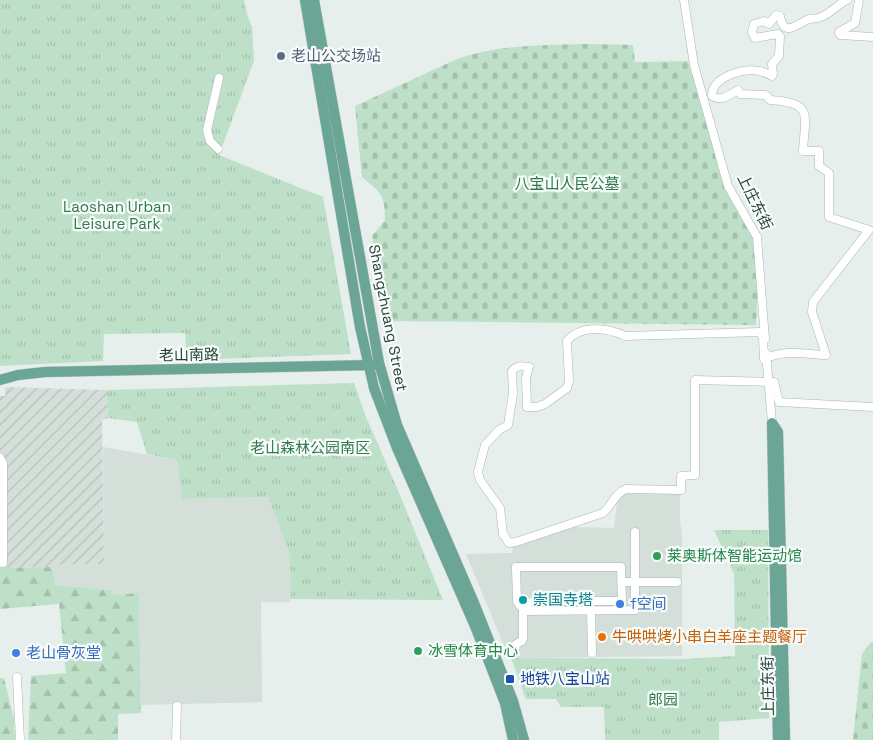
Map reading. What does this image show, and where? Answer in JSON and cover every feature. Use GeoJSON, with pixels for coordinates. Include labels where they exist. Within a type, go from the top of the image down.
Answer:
{"type":"FeatureCollection","features":[{"type":"Feature","properties":{"kind":"main road","name":"Shangzhuang Street"},"geometry":{"type":"LineString","coordinates":[[305,0],[360,327],[374,388],[397,448],[475,626],[504,704],[513,740]]}},
{"type":"Feature","properties":{"kind":"main road","name":"Shangzhuang Street"},"geometry":{"type":"LineString","coordinates":[[314,0],[379,364],[397,425],[478,612],[514,702],[524,740]]}},
{"type":"Feature","properties":{"kind":"main road","name":"老山南路"},"geometry":{"type":"LineString","coordinates":[[0,380],[18,375],[45,372],[368,366],[379,364]]}},
{"type":"Feature","properties":{"kind":"main road","name":"上庄东街"},"geometry":{"type":"LineString","coordinates":[[772,422],[778,740]]}},
{"type":"Feature","properties":{"kind":"main road","name":"上庄东街"},"geometry":{"type":"LineString","coordinates":[[772,422],[778,432],[785,740]]}},
{"type":"Feature","properties":{"kind":"street","name":"上庄东街"},"geometry":{"type":"LineString","coordinates":[[684,0],[694,65],[728,186],[755,230],[757,237],[772,422]]}},
{"type":"Feature","properties":{"kind":"street"},"geometry":{"type":"LineString","coordinates":[[847,0],[819,18],[810,19],[791,29],[786,27],[781,21],[780,16],[776,15],[769,24],[764,21],[754,24],[752,32],[755,38],[778,34],[780,36],[780,56],[772,64],[772,76],[760,71],[753,71],[724,77],[718,81],[712,93],[712,96],[720,99],[726,98],[738,90],[740,94],[766,95],[770,100],[789,101],[801,107],[805,113],[803,151],[818,151],[818,166],[829,173],[829,218],[869,230],[813,302],[812,312],[826,355],[812,352],[783,353],[764,359],[763,338],[760,332],[625,336],[608,330],[579,332],[571,336],[567,341],[569,381],[567,388],[545,404],[537,408],[528,407],[526,378],[529,367],[516,367],[512,371],[513,394],[508,425],[499,430],[484,445],[478,472],[480,480],[500,508],[503,534],[510,543],[516,542],[603,513],[619,492],[626,489],[681,490],[681,476],[695,475],[695,380],[774,382],[779,402],[873,406]]}},
{"type":"Feature","properties":{"kind":"street"},"geometry":{"type":"LineString","coordinates":[[859,0],[855,23],[838,32],[840,35],[845,36],[873,37]]}},
{"type":"Feature","properties":{"kind":"street"},"geometry":{"type":"LineString","coordinates":[[218,149],[210,141],[207,130],[220,78]]}},
{"type":"Feature","properties":{"kind":"street"},"geometry":{"type":"LineString","coordinates":[[0,458],[3,463],[3,563]]}},
{"type":"Feature","properties":{"kind":"street"},"geometry":{"type":"LineString","coordinates":[[515,653],[516,644],[522,641],[523,638],[523,609],[529,602],[622,601],[621,567],[516,567],[517,601],[523,609],[635,610],[635,532]]}},
{"type":"Feature","properties":{"kind":"street"},"geometry":{"type":"LineString","coordinates":[[622,582],[677,582]]}},
{"type":"Feature","properties":{"kind":"street"},"geometry":{"type":"LineString","coordinates":[[591,601],[592,653]]}},
{"type":"Feature","properties":{"kind":"street"},"geometry":{"type":"LineString","coordinates":[[17,677],[20,740]]}},
{"type":"Feature","properties":{"kind":"street"},"geometry":{"type":"LineString","coordinates":[[176,740],[177,706]]}},
{"type":"Feature","properties":{"kind":"shaded area"},"geometry":{"type":"Polygon","coordinates":[[[5,387],[107,390],[108,418],[102,420],[104,564],[0,568],[0,396],[5,396],[5,387]]]}},
{"type":"Feature","properties":{"kind":"shaded area"},"geometry":{"type":"Polygon","coordinates":[[[103,447],[177,460],[182,499],[268,497],[290,555],[291,599],[290,602],[261,602],[262,702],[141,705],[139,593],[113,595],[111,590],[56,585],[52,565],[104,564],[103,447]]]}},
{"type":"Feature","properties":{"kind":"shaded area"},"geometry":{"type":"Polygon","coordinates":[[[680,493],[682,656],[509,658],[466,554],[512,553],[513,546],[574,527],[614,528],[618,494],[680,493]]]}},
{"type":"Feature","properties":{"kind":"green space","name":"Laoshan Urban Leisure Park"},"geometry":{"type":"Polygon","coordinates":[[[0,0],[244,0],[252,27],[254,61],[219,155],[323,197],[351,354],[187,360],[185,333],[104,334],[103,361],[0,366],[0,0]]]}},
{"type":"Feature","properties":{"kind":"green space","name":"八宝山人民公墓"},"geometry":{"type":"Polygon","coordinates":[[[585,44],[633,45],[635,62],[688,61],[724,184],[754,233],[758,279],[756,325],[388,321],[372,236],[385,220],[384,205],[378,191],[362,177],[355,106],[457,59],[472,54],[504,48],[585,44]]]}},
{"type":"Feature","properties":{"kind":"green space","name":"老山森林公园南区"},"geometry":{"type":"Polygon","coordinates":[[[354,383],[366,417],[443,600],[291,599],[290,555],[268,497],[182,499],[177,460],[147,454],[137,422],[108,418],[107,390],[354,383]]]}},
{"type":"Feature","properties":{"kind":"green space","name":"郎园"},"geometry":{"type":"Polygon","coordinates":[[[714,530],[768,530],[769,718],[719,722],[719,740],[605,740],[604,707],[561,707],[556,699],[526,699],[511,658],[684,659],[735,656],[734,574],[714,530]]]}},
{"type":"Feature","properties":{"kind":"green space"},"geometry":{"type":"Polygon","coordinates":[[[52,567],[56,585],[111,590],[113,595],[139,593],[141,713],[118,714],[118,740],[28,740],[31,676],[66,673],[59,604],[0,609],[0,568],[52,567]]]}},
{"type":"Feature","properties":{"kind":"green space"},"geometry":{"type":"Polygon","coordinates":[[[873,642],[873,740],[853,740],[862,654],[873,642]]]}},
{"type":"Feature","properties":{"kind":"green space"},"geometry":{"type":"Polygon","coordinates":[[[0,678],[4,678],[14,719],[15,740],[0,740],[0,678]]]}},
{"type":"Feature","properties":{"kind":"place","name":"老山公交场站"},"geometry":{"type":"Point","coordinates":[281,56]}},
{"type":"Feature","properties":{"kind":"place","name":"莱奥斯体智能运动馆"},"geometry":{"type":"Point","coordinates":[657,556]}},
{"type":"Feature","properties":{"kind":"place","name":"崇国寺塔"},"geometry":{"type":"Point","coordinates":[523,600]}},
{"type":"Feature","properties":{"kind":"place","name":"f空间"},"geometry":{"type":"Point","coordinates":[620,604]}},
{"type":"Feature","properties":{"kind":"place","name":"牛哄哄烤小串白羊座主题餐厅"},"geometry":{"type":"Point","coordinates":[602,637]}},
{"type":"Feature","properties":{"kind":"place","name":"冰雪体育中心"},"geometry":{"type":"Point","coordinates":[418,651]}},
{"type":"Feature","properties":{"kind":"place","name":"老山骨灰堂"},"geometry":{"type":"Point","coordinates":[16,653]}},
{"type":"Feature","properties":{"kind":"place","name":"地铁八宝山站"},"geometry":{"type":"Point","coordinates":[510,679]}}]}
